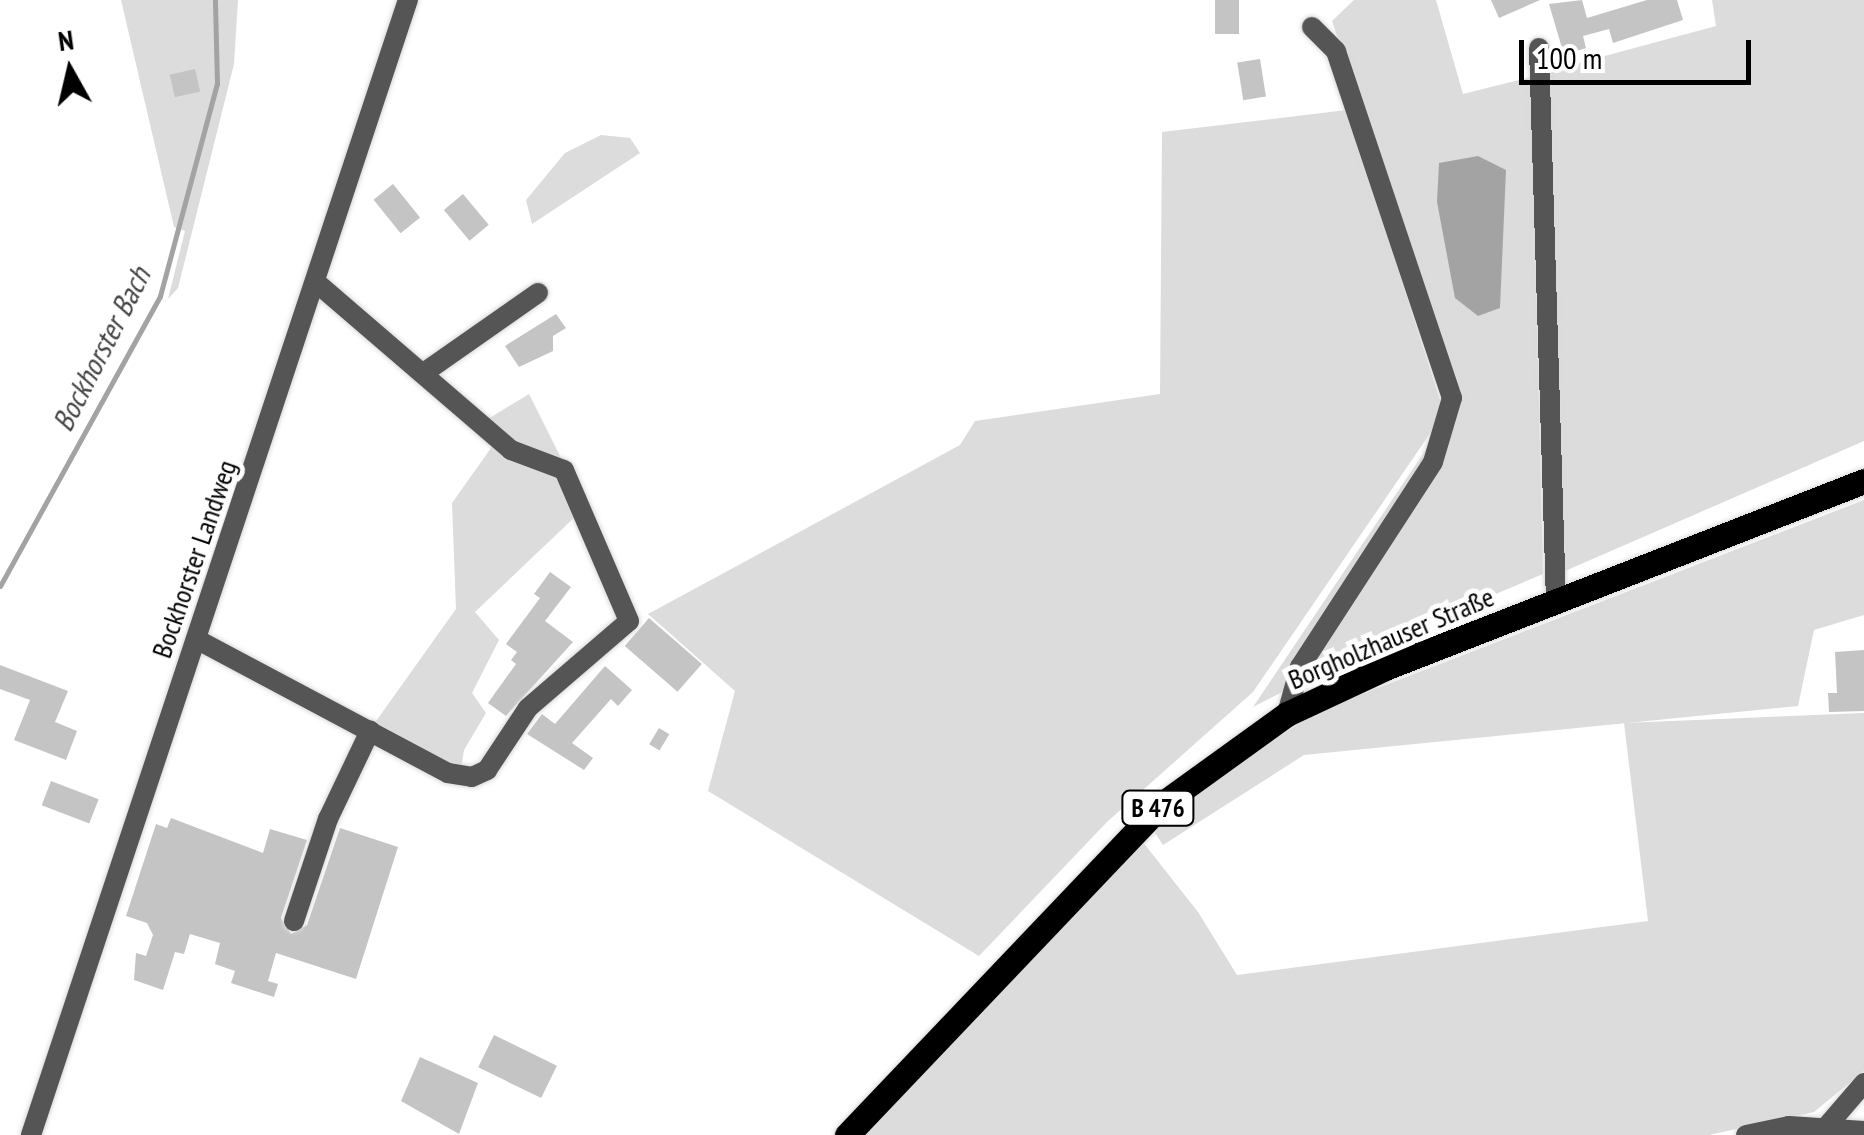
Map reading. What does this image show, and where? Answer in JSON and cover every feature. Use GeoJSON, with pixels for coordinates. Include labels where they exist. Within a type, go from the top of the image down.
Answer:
{"type":"FeatureCollection","features":[{"type":"Feature","properties":{"kind":"main road","name":"Borgholzhauser Straße"},"geometry":{"type":"LineString","coordinates":[[847,1135],[1162,804],[1287,714],[1385,668],[1864,481]]}},
{"type":"Feature","properties":{"kind":"street","name":"Bockhorster Landweg"},"geometry":{"type":"LineString","coordinates":[[31,1135],[408,0]]}},
{"type":"Feature","properties":{"kind":"street"},"geometry":{"type":"LineString","coordinates":[[1287,714],[1300,668],[1432,462],[1452,398],[1336,51],[1312,27]]}},
{"type":"Feature","properties":{"kind":"street"},"geometry":{"type":"LineString","coordinates":[[1539,48],[1556,602]]}},
{"type":"Feature","properties":{"kind":"street"},"geometry":{"type":"LineString","coordinates":[[196,638],[448,774],[472,777],[487,770],[528,708],[630,621],[564,470],[524,460],[316,282]]}},
{"type":"Feature","properties":{"kind":"street"},"geometry":{"type":"LineString","coordinates":[[425,372],[538,293]]}},
{"type":"Feature","properties":{"kind":"street"},"geometry":{"type":"LineString","coordinates":[[294,921],[328,819],[370,731]]}},
{"type":"Feature","properties":{"kind":"street"},"geometry":{"type":"LineString","coordinates":[[1823,1131],[1864,1083]]}},
{"type":"Feature","properties":{"kind":"street"},"geometry":{"type":"LineString","coordinates":[[1746,1135],[1864,1131]]}},
{"type":"Feature","properties":{"kind":"shaded area"},"geometry":{"type":"Polygon","coordinates":[[[121,0],[238,0],[234,64],[178,288],[168,299],[185,231],[174,227],[121,0]]]}},
{"type":"Feature","properties":{"kind":"shaded area"},"geometry":{"type":"Polygon","coordinates":[[[1354,0],[1436,0],[1463,94],[1531,77],[1543,574],[1368,648],[1253,707],[1460,399],[1332,21],[1354,0]]]}},
{"type":"Feature","properties":{"kind":"shaded area"},"geometry":{"type":"Polygon","coordinates":[[[1712,0],[1864,0],[1864,441],[1565,571],[1549,71],[1716,26],[1712,0]]]}},
{"type":"Feature","properties":{"kind":"shaded area"},"geometry":{"type":"Polygon","coordinates":[[[1347,110],[1444,413],[1253,692],[1107,822],[979,956],[708,791],[735,691],[648,614],[960,445],[975,421],[1160,394],[1162,132],[1347,110]]]}},
{"type":"Feature","properties":{"kind":"shaded area"},"geometry":{"type":"Polygon","coordinates":[[[601,135],[630,138],[640,153],[532,224],[526,200],[565,153],[601,135]]]}},
{"type":"Feature","properties":{"kind":"shaded area"},"geometry":{"type":"Polygon","coordinates":[[[1478,156],[1506,170],[1500,308],[1478,316],[1455,298],[1437,202],[1439,163],[1478,156]]]}},
{"type":"Feature","properties":{"kind":"shaded area"},"geometry":{"type":"Polygon","coordinates":[[[529,394],[561,458],[523,453],[488,419],[529,394]]]}},
{"type":"Feature","properties":{"kind":"shaded area"},"geometry":{"type":"Polygon","coordinates":[[[496,441],[523,465],[561,478],[577,515],[475,612],[499,640],[472,693],[486,713],[464,750],[461,769],[374,724],[456,609],[452,503],[496,441]]]}},
{"type":"Feature","properties":{"kind":"shaded area"},"geometry":{"type":"Polygon","coordinates":[[[1864,500],[1864,615],[1814,630],[1798,706],[1304,755],[1163,845],[1154,831],[1244,758],[1321,710],[1864,500]]]}},
{"type":"Feature","properties":{"kind":"shaded area"},"geometry":{"type":"Polygon","coordinates":[[[1864,713],[1864,1071],[1814,1112],[1709,1135],[865,1135],[1142,841],[1198,912],[1237,975],[1648,921],[1624,723],[1864,713]]]}},
{"type":"Feature","properties":{"kind":"building"},"geometry":{"type":"Polygon","coordinates":[[[1215,0],[1239,0],[1239,34],[1215,34],[1215,0]]]}},
{"type":"Feature","properties":{"kind":"building"},"geometry":{"type":"Polygon","coordinates":[[[1491,0],[1540,0],[1499,18],[1491,0]]]}},
{"type":"Feature","properties":{"kind":"building"},"geometry":{"type":"Polygon","coordinates":[[[1582,0],[1587,18],[1647,0],[1677,0],[1683,20],[1613,43],[1609,29],[1583,36],[1586,48],[1564,55],[1549,4],[1582,0]]]}},
{"type":"Feature","properties":{"kind":"building"},"geometry":{"type":"Polygon","coordinates":[[[1260,59],[1266,97],[1243,100],[1237,63],[1260,59]]]}},
{"type":"Feature","properties":{"kind":"building"},"geometry":{"type":"Polygon","coordinates":[[[195,69],[200,91],[175,97],[170,75],[195,69]]]}},
{"type":"Feature","properties":{"kind":"building"},"geometry":{"type":"Polygon","coordinates":[[[393,184],[420,217],[401,233],[374,200],[393,184]]]}},
{"type":"Feature","properties":{"kind":"building"},"geometry":{"type":"Polygon","coordinates":[[[463,194],[489,225],[470,241],[444,210],[463,194]]]}},
{"type":"Feature","properties":{"kind":"building"},"geometry":{"type":"Polygon","coordinates":[[[556,314],[566,328],[553,336],[553,351],[519,367],[505,346],[556,314]]]}},
{"type":"Feature","properties":{"kind":"building"},"geometry":{"type":"Polygon","coordinates":[[[550,572],[571,587],[545,621],[573,642],[506,716],[488,703],[516,664],[511,660],[517,652],[506,644],[540,598],[534,594],[550,572]]]}},
{"type":"Feature","properties":{"kind":"building"},"geometry":{"type":"Polygon","coordinates":[[[649,618],[702,664],[678,692],[625,646],[649,618]]]}},
{"type":"Feature","properties":{"kind":"building"},"geometry":{"type":"Polygon","coordinates":[[[1864,650],[1864,711],[1829,712],[1828,693],[1837,693],[1835,652],[1864,650]]]}},
{"type":"Feature","properties":{"kind":"building"},"geometry":{"type":"Polygon","coordinates":[[[0,665],[68,691],[55,722],[77,731],[66,760],[14,740],[30,700],[0,689],[0,665]]]}},
{"type":"Feature","properties":{"kind":"building"},"geometry":{"type":"Polygon","coordinates":[[[605,666],[632,690],[618,706],[611,699],[572,743],[593,758],[584,770],[527,734],[542,714],[555,724],[605,666]]]}},
{"type":"Feature","properties":{"kind":"building"},"geometry":{"type":"Polygon","coordinates":[[[659,728],[669,734],[660,750],[649,744],[659,728]]]}},
{"type":"Feature","properties":{"kind":"building"},"geometry":{"type":"Polygon","coordinates":[[[51,781],[99,799],[89,824],[42,805],[51,781]]]}},
{"type":"Feature","properties":{"kind":"building"},"geometry":{"type":"Polygon","coordinates":[[[171,818],[263,853],[270,829],[307,840],[281,918],[291,934],[307,925],[340,828],[398,847],[356,979],[276,953],[268,981],[278,984],[274,997],[231,983],[235,971],[215,964],[220,943],[190,934],[184,954],[175,952],[163,990],[134,980],[136,953],[146,956],[153,935],[147,923],[126,916],[156,824],[167,828],[171,818]]]}},
{"type":"Feature","properties":{"kind":"building"},"geometry":{"type":"Polygon","coordinates":[[[494,1035],[557,1066],[541,1098],[478,1067],[494,1035]]]}},
{"type":"Feature","properties":{"kind":"building"},"geometry":{"type":"Polygon","coordinates":[[[420,1057],[478,1083],[459,1134],[401,1101],[420,1057]]]}},
{"type":"Feature","properties":{"kind":"waterway","name":"Bockhorster Bach"},"geometry":{"type":"LineString","coordinates":[[0,586],[160,296],[217,84],[215,0]]}}]}
